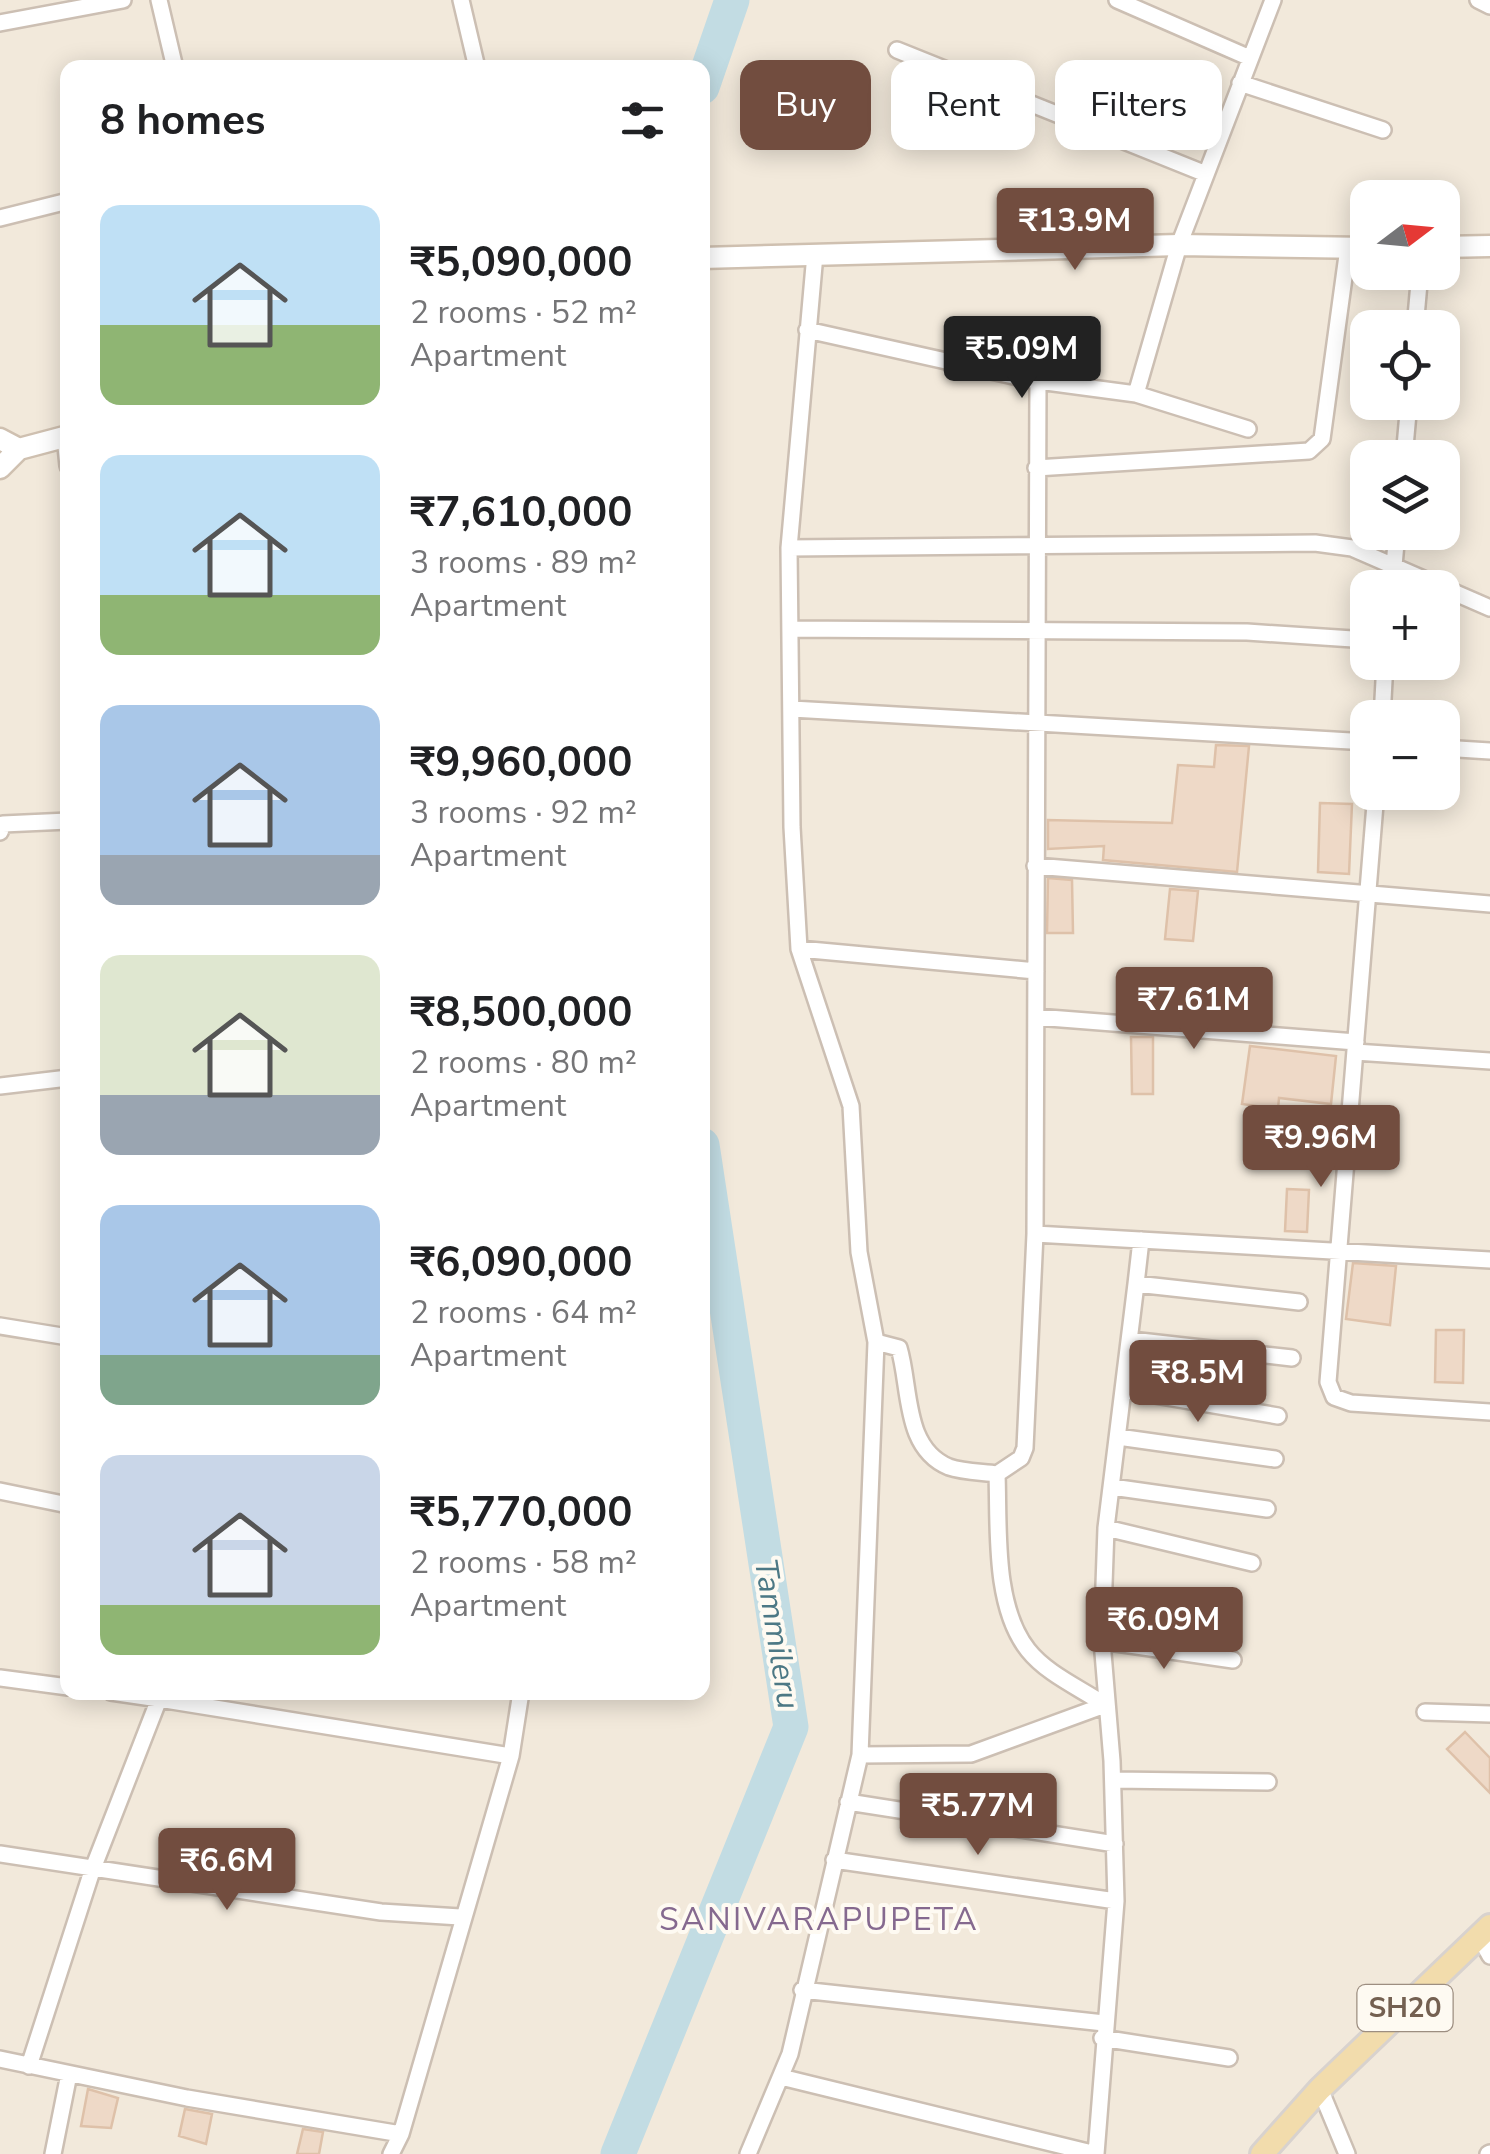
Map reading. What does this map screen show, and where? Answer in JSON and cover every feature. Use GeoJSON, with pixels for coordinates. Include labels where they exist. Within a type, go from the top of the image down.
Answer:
{"type":"FeatureCollection","features":[{"type":"Feature","properties":{"kind":"main road"},"geometry":{"type":"LineString","coordinates":[[710,258],[1179,245],[1350,248]]}},
{"type":"Feature","properties":{"kind":"main road"},"geometry":{"type":"LineString","coordinates":[[1460,247],[1490,246]]}},
{"type":"Feature","properties":{"kind":"main road"},"geometry":{"type":"LineString","coordinates":[[0,468],[10,444],[60,437]]}},
{"type":"Feature","properties":{"kind":"main road","name":"SH20"},"geometry":{"type":"LineString","coordinates":[[1262,2154],[1320,2089],[1486,1939]]}},
{"type":"Feature","properties":{"kind":"street"},"geometry":{"type":"LineString","coordinates":[[0,23],[123,0]]}},
{"type":"Feature","properties":{"kind":"street"},"geometry":{"type":"LineString","coordinates":[[159,0],[173,60]]}},
{"type":"Feature","properties":{"kind":"street"},"geometry":{"type":"LineString","coordinates":[[462,0],[475,60]]}},
{"type":"Feature","properties":{"kind":"street"},"geometry":{"type":"LineString","coordinates":[[1117,0],[1250,58]]}},
{"type":"Feature","properties":{"kind":"street"},"geometry":{"type":"LineString","coordinates":[[1136,394],[1179,245],[1273,0]]}},
{"type":"Feature","properties":{"kind":"street"},"geometry":{"type":"LineString","coordinates":[[1478,0],[1490,6]]}},
{"type":"Feature","properties":{"kind":"street"},"geometry":{"type":"LineString","coordinates":[[897,50],[1206,174]]}},
{"type":"Feature","properties":{"kind":"street"},"geometry":{"type":"LineString","coordinates":[[1240,83],[1383,130]]}},
{"type":"Feature","properties":{"kind":"street"},"geometry":{"type":"LineString","coordinates":[[0,218],[60,203]]}},
{"type":"Feature","properties":{"kind":"street"},"geometry":{"type":"LineString","coordinates":[[748,2154],[790,2054],[860,1755],[876,1342],[859,1252],[851,1106],[799,948],[792,827],[789,548],[815,254]]}},
{"type":"Feature","properties":{"kind":"street"},"geometry":{"type":"LineString","coordinates":[[1036,468],[1310,452],[1322,439],[1350,290]]}},
{"type":"Feature","properties":{"kind":"street"},"geometry":{"type":"LineString","coordinates":[[806,330],[1038,381],[1136,394],[1248,429]]}},
{"type":"Feature","properties":{"kind":"street"},"geometry":{"type":"LineString","coordinates":[[876,1342],[900,1348],[910,1382],[913,1430],[924,1448],[949,1467],[997,1474],[1022,1458],[1035,1234],[1038,381]]}},
{"type":"Feature","properties":{"kind":"street"},"geometry":{"type":"LineString","coordinates":[[789,548],[1036,542],[1316,542],[1352,548],[1490,608]]}},
{"type":"Feature","properties":{"kind":"street"},"geometry":{"type":"LineString","coordinates":[[1394,570],[1396,550]]}},
{"type":"Feature","properties":{"kind":"street"},"geometry":{"type":"LineString","coordinates":[[791,629],[1248,632],[1350,639]]}},
{"type":"Feature","properties":{"kind":"street"},"geometry":{"type":"LineString","coordinates":[[792,710],[1035,720],[1350,741]]}},
{"type":"Feature","properties":{"kind":"street"},"geometry":{"type":"LineString","coordinates":[[1460,749],[1490,751]]}},
{"type":"Feature","properties":{"kind":"street"},"geometry":{"type":"LineString","coordinates":[[1374,810],[1328,1382],[1334,1397],[1351,1403],[1490,1412]]}},
{"type":"Feature","properties":{"kind":"street"},"geometry":{"type":"LineString","coordinates":[[0,832],[4,824],[13,821],[60,821]]}},
{"type":"Feature","properties":{"kind":"street"},"geometry":{"type":"LineString","coordinates":[[1035,866],[1490,904]]}},
{"type":"Feature","properties":{"kind":"street"},"geometry":{"type":"LineString","coordinates":[[799,948],[1036,971]]}},
{"type":"Feature","properties":{"kind":"street"},"geometry":{"type":"LineString","coordinates":[[1036,1017],[1490,1061]]}},
{"type":"Feature","properties":{"kind":"street"},"geometry":{"type":"LineString","coordinates":[[0,1086],[60,1079]]}},
{"type":"Feature","properties":{"kind":"street"},"geometry":{"type":"LineString","coordinates":[[1035,1234],[1490,1260]]}},
{"type":"Feature","properties":{"kind":"street"},"geometry":{"type":"LineString","coordinates":[[780,2077],[1096,2154],[1116,1901],[1113,1780],[1102,1640],[1106,1528],[1141,1240]]}},
{"type":"Feature","properties":{"kind":"street"},"geometry":{"type":"LineString","coordinates":[[1136,1284],[1300,1302]]}},
{"type":"Feature","properties":{"kind":"street"},"geometry":{"type":"LineString","coordinates":[[0,1326],[60,1337]]}},
{"type":"Feature","properties":{"kind":"street"},"geometry":{"type":"LineString","coordinates":[[1131,1340],[1292,1358]]}},
{"type":"Feature","properties":{"kind":"street"},"geometry":{"type":"LineString","coordinates":[[1124,1390],[1278,1416]]}},
{"type":"Feature","properties":{"kind":"street"},"geometry":{"type":"LineString","coordinates":[[1118,1437],[1275,1458]]}},
{"type":"Feature","properties":{"kind":"street"},"geometry":{"type":"LineString","coordinates":[[997,1474],[1010,1611],[1026,1648],[1046,1666],[1105,1704]]}},
{"type":"Feature","properties":{"kind":"street"},"geometry":{"type":"LineString","coordinates":[[1112,1488],[1267,1509]]}},
{"type":"Feature","properties":{"kind":"street"},"geometry":{"type":"LineString","coordinates":[[0,1491],[60,1503]]}},
{"type":"Feature","properties":{"kind":"street"},"geometry":{"type":"LineString","coordinates":[[1106,1528],[1252,1563]]}},
{"type":"Feature","properties":{"kind":"street"},"geometry":{"type":"LineString","coordinates":[[1102,1640],[1233,1660]]}},
{"type":"Feature","properties":{"kind":"street"},"geometry":{"type":"LineString","coordinates":[[0,1678],[60,1686]]}},
{"type":"Feature","properties":{"kind":"street"},"geometry":{"type":"LineString","coordinates":[[29,2066],[92,1871],[158,1700]]}},
{"type":"Feature","properties":{"kind":"street"},"geometry":{"type":"LineString","coordinates":[[183,1700],[510,1756]]}},
{"type":"Feature","properties":{"kind":"street"},"geometry":{"type":"LineString","coordinates":[[390,2154],[400,2134],[460,1917],[510,1756],[519,1700]]}},
{"type":"Feature","properties":{"kind":"street"},"geometry":{"type":"LineString","coordinates":[[860,1755],[970,1754],[1105,1704]]}},
{"type":"Feature","properties":{"kind":"street"},"geometry":{"type":"LineString","coordinates":[[1425,1712],[1490,1714]]}},
{"type":"Feature","properties":{"kind":"street"},"geometry":{"type":"LineString","coordinates":[[1113,1780],[1268,1782]]}},
{"type":"Feature","properties":{"kind":"street"},"geometry":{"type":"LineString","coordinates":[[848,1802],[1115,1844]]}},
{"type":"Feature","properties":{"kind":"street"},"geometry":{"type":"LineString","coordinates":[[0,1854],[381,1912],[460,1917]]}},
{"type":"Feature","properties":{"kind":"street"},"geometry":{"type":"LineString","coordinates":[[834,1860],[1116,1901]]}},
{"type":"Feature","properties":{"kind":"street"},"geometry":{"type":"LineString","coordinates":[[802,1990],[1103,2030],[1229,2058]]}},
{"type":"Feature","properties":{"kind":"street"},"geometry":{"type":"LineString","coordinates":[[0,2060],[400,2134]]}},
{"type":"Feature","properties":{"kind":"street"},"geometry":{"type":"LineString","coordinates":[[53,2154],[69,2074]]}},
{"type":"Feature","properties":{"kind":"street"},"geometry":{"type":"LineString","coordinates":[[1320,2089],[1347,2154]]}},
{"type":"Feature","properties":{"kind":"shaded area"},"geometry":{"type":"Polygon","coordinates":[[[0,0],[1490,0],[1490,2154],[0,2154],[0,0]]]}},
{"type":"Feature","properties":{"kind":"building"},"geometry":{"type":"Polygon","coordinates":[[[1216,745],[1249,746],[1237,872],[1103,860],[1104,846],[1048,849],[1048,820],[1172,823],[1178,765],[1214,767],[1216,745]]]}},
{"type":"Feature","properties":{"kind":"building"},"geometry":{"type":"Polygon","coordinates":[[[1320,803],[1350,804],[1349,874],[1318,872],[1320,803]]]}},
{"type":"Feature","properties":{"kind":"building"},"geometry":{"type":"Polygon","coordinates":[[[1048,878],[1072,880],[1073,933],[1047,933],[1048,878]]]}},
{"type":"Feature","properties":{"kind":"building"},"geometry":{"type":"Polygon","coordinates":[[[1170,889],[1198,891],[1193,941],[1165,939],[1170,889]]]}},
{"type":"Feature","properties":{"kind":"building"},"geometry":{"type":"Polygon","coordinates":[[[1131,1037],[1153,1037],[1153,1094],[1132,1094],[1131,1037]]]}},
{"type":"Feature","properties":{"kind":"building"},"geometry":{"type":"Polygon","coordinates":[[[1250,1046],[1336,1056],[1331,1104],[1279,1098],[1278,1109],[1242,1104],[1250,1046]]]}},
{"type":"Feature","properties":{"kind":"building"},"geometry":{"type":"Polygon","coordinates":[[[1287,1189],[1309,1190],[1307,1232],[1285,1231],[1287,1189]]]}},
{"type":"Feature","properties":{"kind":"building"},"geometry":{"type":"Polygon","coordinates":[[[1353,1263],[1396,1266],[1390,1325],[1346,1319],[1353,1263]]]}},
{"type":"Feature","properties":{"kind":"building"},"geometry":{"type":"Polygon","coordinates":[[[1436,1330],[1464,1330],[1463,1383],[1435,1382],[1436,1330]]]}},
{"type":"Feature","properties":{"kind":"building"},"geometry":{"type":"Polygon","coordinates":[[[1465,1732],[1490,1758],[1490,1793],[1447,1749],[1465,1732]]]}},
{"type":"Feature","properties":{"kind":"building"},"geometry":{"type":"Polygon","coordinates":[[[88,2089],[118,2098],[111,2128],[81,2126],[88,2089]]]}},
{"type":"Feature","properties":{"kind":"building"},"geometry":{"type":"Polygon","coordinates":[[[185,2109],[212,2114],[206,2144],[179,2136],[185,2109]]]}},
{"type":"Feature","properties":{"kind":"building"},"geometry":{"type":"Polygon","coordinates":[[[303,2129],[323,2132],[319,2154],[297,2154],[303,2129]]]}},
{"type":"Feature","properties":{"kind":"waterway","name":"Tammileru"},"geometry":{"type":"LineString","coordinates":[[710,64],[732,0]]}},
{"type":"Feature","properties":{"kind":"waterway","name":"Tammileru"},"geometry":{"type":"LineString","coordinates":[[618,2154],[791,1727],[710,1197]]}},
{"type":"Feature","properties":{"kind":"district","name":"SANIVARAPUPETA"},"geometry":{"type":"Point","coordinates":[819,1919]}}]}
